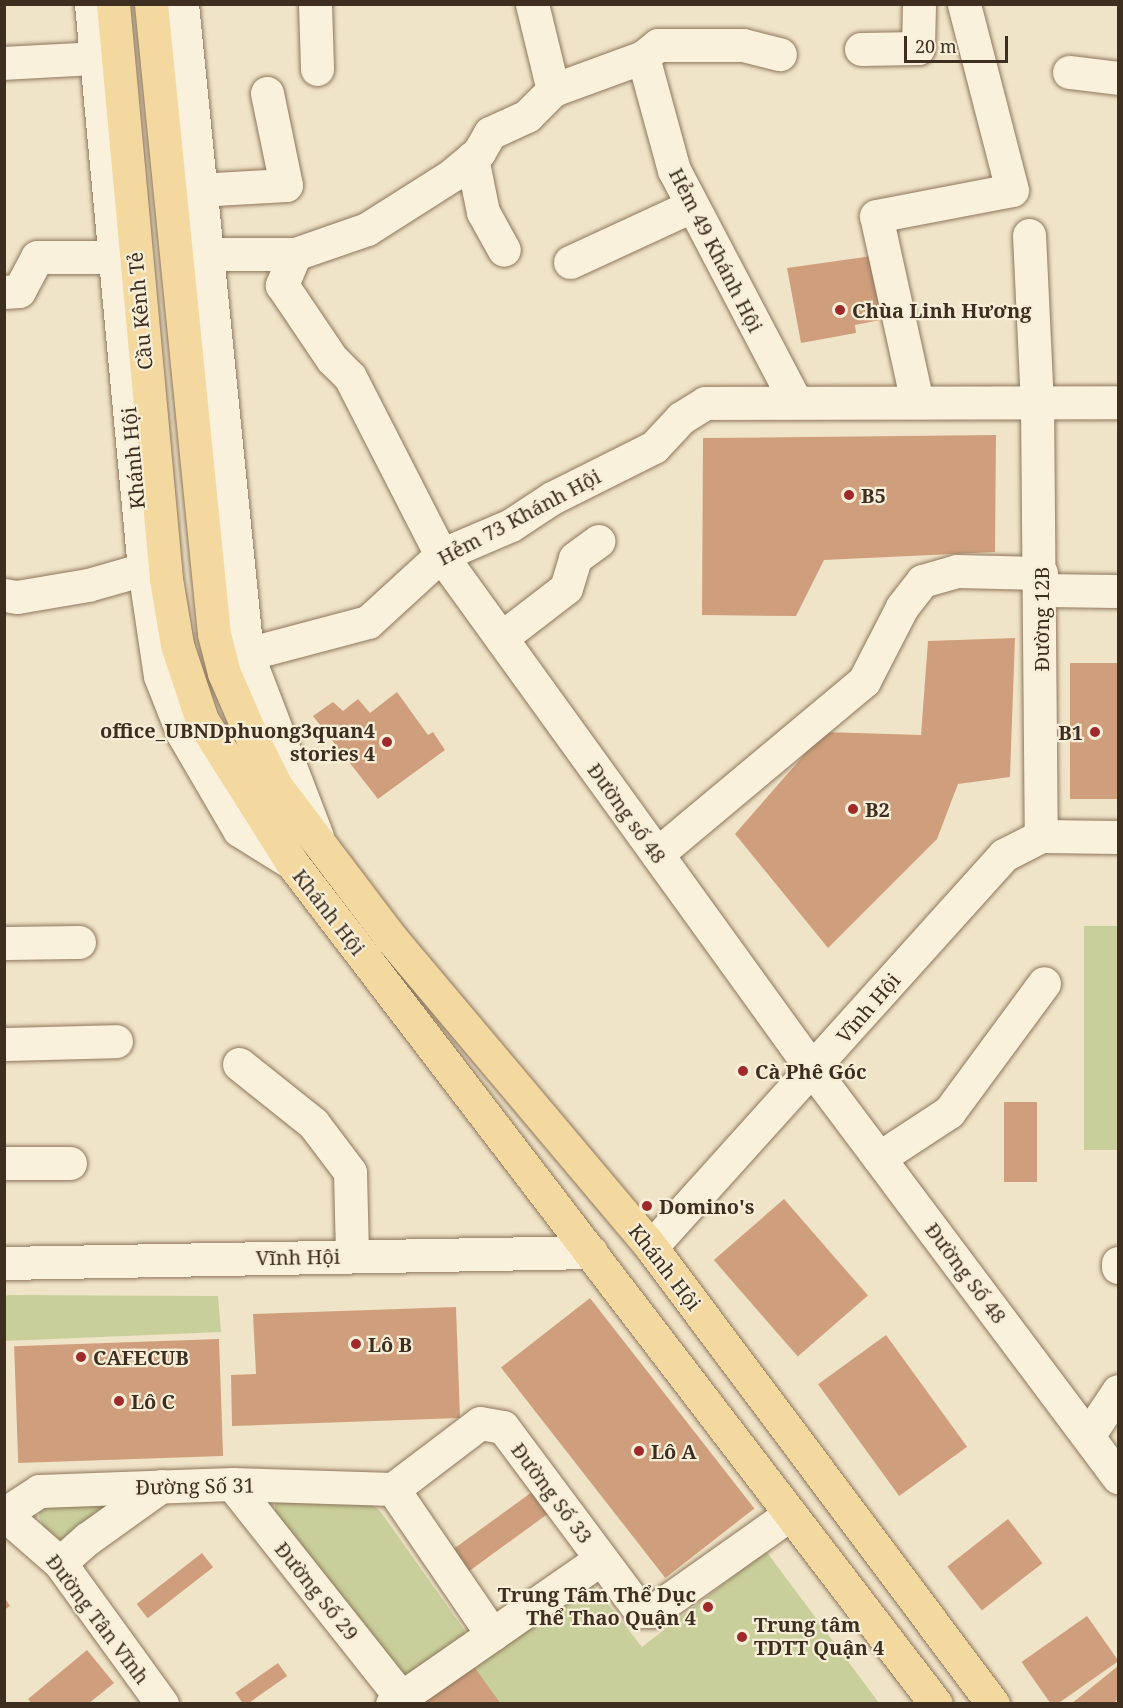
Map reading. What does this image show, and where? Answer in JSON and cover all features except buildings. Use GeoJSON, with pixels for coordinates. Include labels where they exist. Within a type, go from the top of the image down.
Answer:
{"type":"FeatureCollection","features":[{"type":"Feature","properties":{"kind":"main road","name":"Cầu Kênh Tẻ"},"geometry":{"type":"LineString","coordinates":[[112,4],[161,537],[177,645],[202,720]]}},
{"type":"Feature","properties":{"kind":"main road","name":"Cầu Kênh Tẻ"},"geometry":{"type":"LineString","coordinates":[[151,4],[214,634],[237,707]]}},
{"type":"Feature","properties":{"kind":"main road","name":"Khánh Hội"},"geometry":{"type":"LineString","coordinates":[[237,707],[276,786],[391,938],[651,1247],[993,1704]]}},
{"type":"Feature","properties":{"kind":"main road","name":"Khánh Hội"},"geometry":{"type":"LineString","coordinates":[[202,720],[292,863],[936,1704]]}},
{"type":"Feature","properties":{"kind":"street","name":"Khánh Hội"},"geometry":{"type":"LineString","coordinates":[[91,4],[144,569],[159,676],[183,734],[239,830],[292,863]]}},
{"type":"Feature","properties":{"kind":"street","name":"Khánh Hội"},"geometry":{"type":"LineString","coordinates":[[182,4],[197,190],[246,654],[320,843]]}},
{"type":"Feature","properties":{"kind":"street"},"geometry":{"type":"LineString","coordinates":[[315,4],[317,69]]}},
{"type":"Feature","properties":{"kind":"street"},"geometry":{"type":"LineString","coordinates":[[532,4],[553,90]]}},
{"type":"Feature","properties":{"kind":"street"},"geometry":{"type":"LineString","coordinates":[[861,49],[918,48],[919,4]]}},
{"type":"Feature","properties":{"kind":"street"},"geometry":{"type":"LineString","coordinates":[[916,402],[876,216],[1012,190],[964,4]]}},
{"type":"Feature","properties":{"kind":"street"},"geometry":{"type":"LineString","coordinates":[[204,254],[294,254],[367,229],[472,158],[490,133],[527,116],[553,90],[642,57],[658,45],[698,42],[743,45],[780,54]]}},
{"type":"Feature","properties":{"kind":"street","name":"Hẻm 49 Khánh Hội"},"geometry":{"type":"LineString","coordinates":[[642,57],[674,170],[796,402]]}},
{"type":"Feature","properties":{"kind":"street"},"geometry":{"type":"LineString","coordinates":[[4,63],[96,58]]}},
{"type":"Feature","properties":{"kind":"street"},"geometry":{"type":"LineString","coordinates":[[1069,72],[1119,78]]}},
{"type":"Feature","properties":{"kind":"street"},"geometry":{"type":"LineString","coordinates":[[197,190],[286,185],[267,93]]}},
{"type":"Feature","properties":{"kind":"street"},"geometry":{"type":"LineString","coordinates":[[472,158],[483,212],[504,250]]}},
{"type":"Feature","properties":{"kind":"street"},"geometry":{"type":"LineString","coordinates":[[570,262],[692,206]]}},
{"type":"Feature","properties":{"kind":"street","name":"Đường 12B"},"geometry":{"type":"LineString","coordinates":[[1029,235],[1037,402],[1041,581],[1041,836]]}},
{"type":"Feature","properties":{"kind":"street","name":"Đường số 48"},"geometry":{"type":"LineString","coordinates":[[294,254],[282,285],[332,359],[350,377],[441,555],[813,1070]]}},
{"type":"Feature","properties":{"kind":"street"},"geometry":{"type":"LineString","coordinates":[[4,292],[19,291],[38,257],[114,257]]}},
{"type":"Feature","properties":{"kind":"street","name":"Hẻm 73 Khánh Hội"},"geometry":{"type":"LineString","coordinates":[[246,654],[368,622],[441,555],[512,525],[552,498],[654,447],[681,418],[705,403],[1119,402]]}},
{"type":"Feature","properties":{"kind":"street"},"geometry":{"type":"LineString","coordinates":[[501,638],[566,588],[575,558],[598,541]]}},
{"type":"Feature","properties":{"kind":"street"},"geometry":{"type":"LineString","coordinates":[[4,595],[17,597],[88,585],[144,569]]}},
{"type":"Feature","properties":{"kind":"street"},"geometry":{"type":"LineString","coordinates":[[657,854],[864,681],[902,607],[922,580],[957,571],[1119,591]]}},
{"type":"Feature","properties":{"kind":"street","name":"Vĩnh Hội"},"geometry":{"type":"LineString","coordinates":[[651,1247],[813,1070],[1004,855],[1041,836],[1119,837]]}},
{"type":"Feature","properties":{"kind":"street"},"geometry":{"type":"LineString","coordinates":[[4,943],[79,942]]}},
{"type":"Feature","properties":{"kind":"street"},"geometry":{"type":"LineString","coordinates":[[879,1158],[949,1112],[1044,983]]}},
{"type":"Feature","properties":{"kind":"street"},"geometry":{"type":"LineString","coordinates":[[4,1044],[116,1041]]}},
{"type":"Feature","properties":{"kind":"street"},"geometry":{"type":"LineString","coordinates":[[239,1064],[313,1123],[350,1172],[352,1256]]}},
{"type":"Feature","properties":{"kind":"street","name":"Đường Số 48"},"geometry":{"type":"LineString","coordinates":[[813,1070],[1101,1442],[1119,1477]]}},
{"type":"Feature","properties":{"kind":"street"},"geometry":{"type":"LineString","coordinates":[[4,1163],[70,1163]]}},
{"type":"Feature","properties":{"kind":"street","name":"Vĩnh Hội"},"geometry":{"type":"LineString","coordinates":[[4,1263],[591,1252]]}},
{"type":"Feature","properties":{"kind":"street"},"geometry":{"type":"LineString","coordinates":[[1118,1263],[1119,1267]]}},
{"type":"Feature","properties":{"kind":"street"},"geometry":{"type":"LineString","coordinates":[[1101,1442],[1119,1391]]}},
{"type":"Feature","properties":{"kind":"street","name":"Đường Số 33"},"geometry":{"type":"LineString","coordinates":[[393,1489],[480,1423],[503,1427],[640,1611],[653,1611],[790,1514]]}},
{"type":"Feature","properties":{"kind":"street","name":"Đường Số 31"},"geometry":{"type":"LineString","coordinates":[[5,1514],[39,1491],[232,1484],[393,1489]]}},
{"type":"Feature","properties":{"kind":"street","name":"Đường Số 29"},"geometry":{"type":"LineString","coordinates":[[232,1484],[397,1700]]}},
{"type":"Feature","properties":{"kind":"street","name":"Đường Số 31"},"geometry":{"type":"LineString","coordinates":[[60,1563],[161,1486]]}},
{"type":"Feature","properties":{"kind":"street"},"geometry":{"type":"LineString","coordinates":[[393,1489],[492,1634]]}},
{"type":"Feature","properties":{"kind":"street","name":"Đường Tân Vĩnh"},"geometry":{"type":"LineString","coordinates":[[5,1514],[60,1563],[162,1704]]}},
{"type":"Feature","properties":{"kind":"street"},"geometry":{"type":"LineString","coordinates":[[397,1700],[601,1559]]}},
{"type":"Feature","properties":{"kind":"green space"},"geometry":{"type":"Polygon","coordinates":[[[1084,926],[1118,926],[1118,1150],[1084,1150],[1084,926]]]}},
{"type":"Feature","properties":{"kind":"green space"},"geometry":{"type":"Polygon","coordinates":[[[8,1295],[218,1296],[221,1332],[5,1341],[5,1297],[8,1295]]]}},
{"type":"Feature","properties":{"kind":"green space"},"geometry":{"type":"Polygon","coordinates":[[[54,1500],[123,1500],[62,1541],[45,1531],[39,1516],[40,1508],[54,1500]]]}},
{"type":"Feature","properties":{"kind":"green space"},"geometry":{"type":"Polygon","coordinates":[[[275,1500],[369,1502],[380,1511],[465,1631],[465,1641],[404,1682],[275,1514],[275,1500]]]}},
{"type":"Feature","properties":{"kind":"green space","name":"Trung tâm TDTT Quận 4"},"geometry":{"type":"Polygon","coordinates":[[[766,1551],[879,1703],[406,1704],[588,1579],[642,1647],[766,1551]]]}},
{"type":"Feature","properties":{"kind":"place","name":"Chùa Linh Hương"},"geometry":{"type":"Point","coordinates":[840,310]}},
{"type":"Feature","properties":{"kind":"place","name":"B5"},"geometry":{"type":"Point","coordinates":[849,495]}},
{"type":"Feature","properties":{"kind":"place","name":"B1"},"geometry":{"type":"Point","coordinates":[1095,732]}},
{"type":"Feature","properties":{"kind":"place","name":"office_UBNDphuong3quan4 stories 4"},"geometry":{"type":"Point","coordinates":[387,742]}},
{"type":"Feature","properties":{"kind":"place","name":"B2"},"geometry":{"type":"Point","coordinates":[853,809]}},
{"type":"Feature","properties":{"kind":"place","name":"Cà Phê Góc"},"geometry":{"type":"Point","coordinates":[743,1071]}},
{"type":"Feature","properties":{"kind":"place","name":"Domino's"},"geometry":{"type":"Point","coordinates":[647,1206]}},
{"type":"Feature","properties":{"kind":"place","name":"Lô B"},"geometry":{"type":"Point","coordinates":[356,1344]}},
{"type":"Feature","properties":{"kind":"place","name":"CAFECUB"},"geometry":{"type":"Point","coordinates":[81,1357]}},
{"type":"Feature","properties":{"kind":"place","name":"Lô C"},"geometry":{"type":"Point","coordinates":[119,1401]}},
{"type":"Feature","properties":{"kind":"place","name":"Lô A"},"geometry":{"type":"Point","coordinates":[639,1451]}},
{"type":"Feature","properties":{"kind":"place","name":"Trung Tâm Thể Dục Thể Thao Quận 4"},"geometry":{"type":"Point","coordinates":[708,1607]}},
{"type":"Feature","properties":{"kind":"place","name":"Trung tâm TDTT Quận 4"},"geometry":{"type":"Point","coordinates":[742,1637]}}]}
